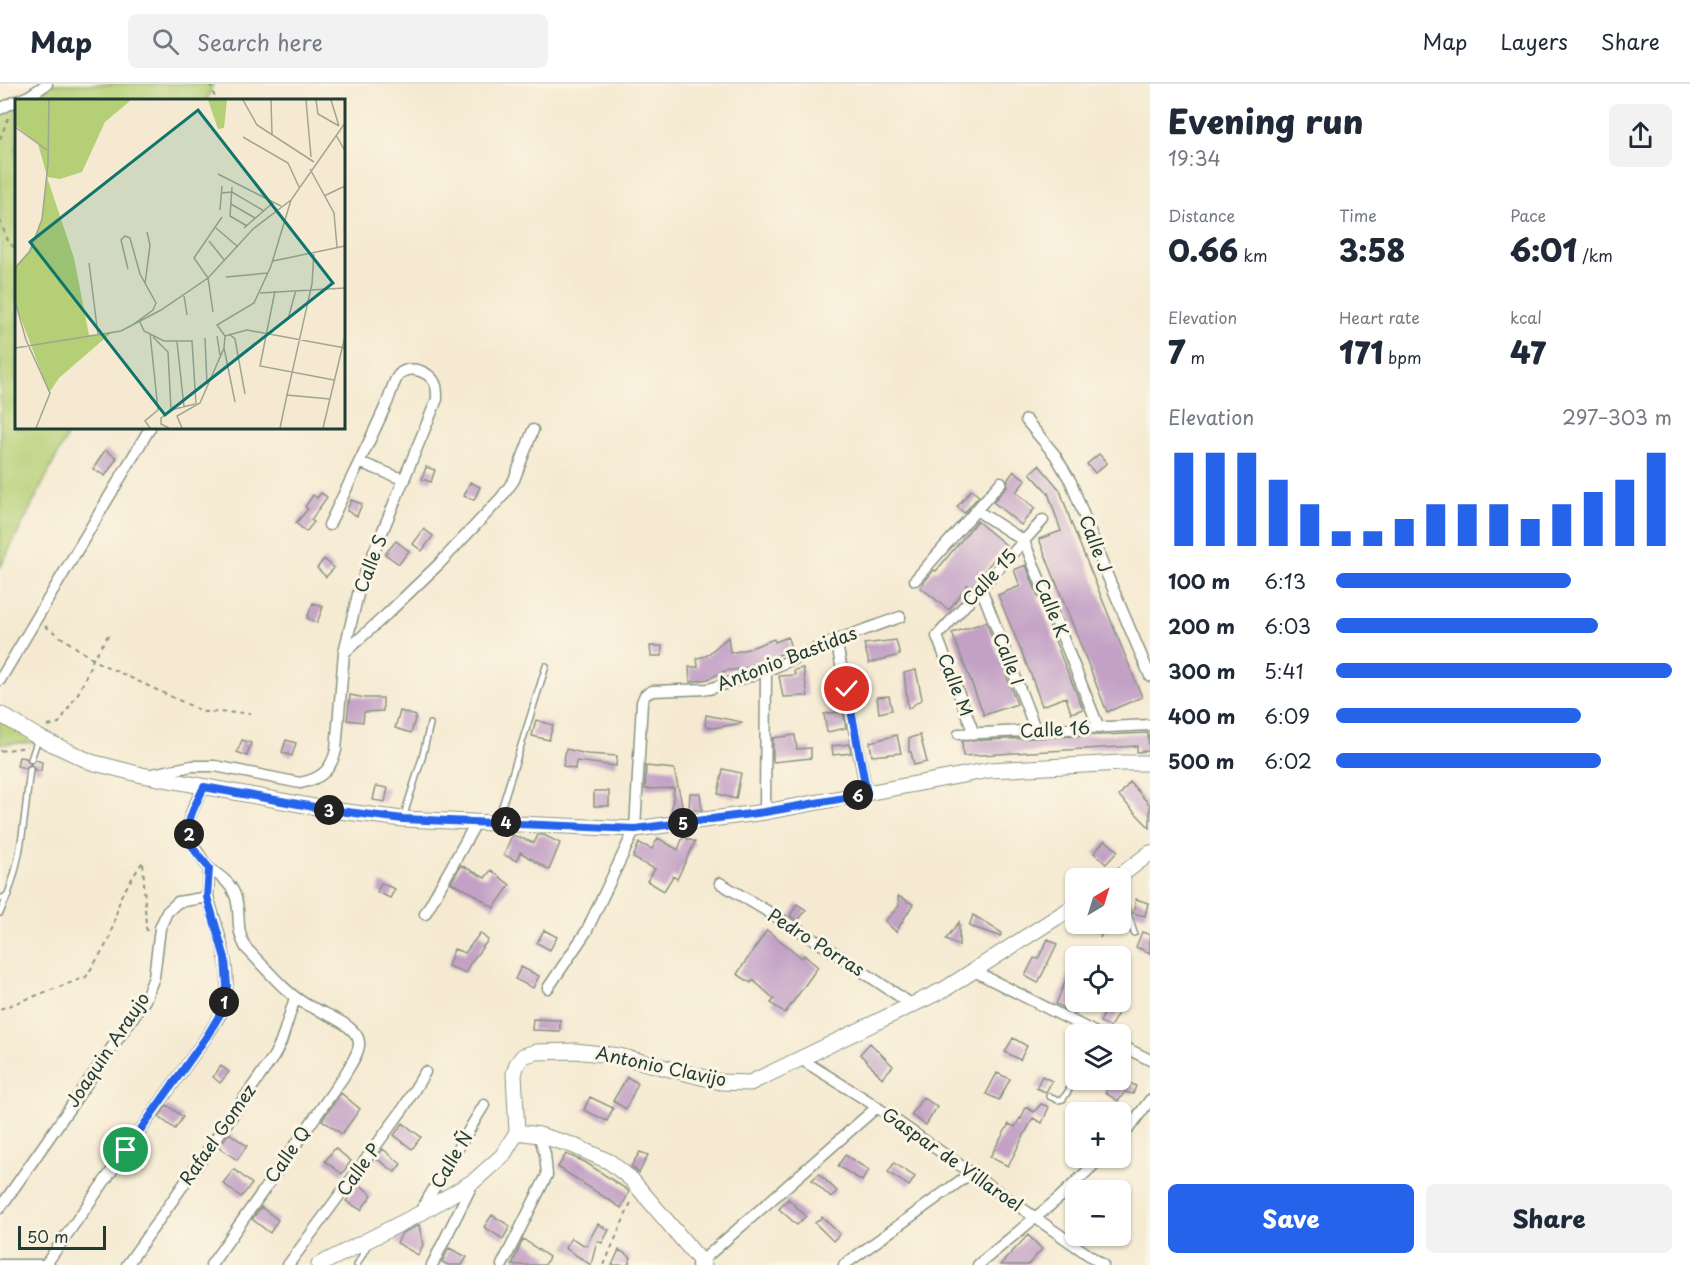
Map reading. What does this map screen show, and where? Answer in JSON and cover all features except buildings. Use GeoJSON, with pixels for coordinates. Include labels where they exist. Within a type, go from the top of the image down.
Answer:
{"type":"FeatureCollection","features":[{"type":"Feature","properties":{"kind":"street"},"geometry":{"type":"LineString","coordinates":[[21,99],[47,84]]}},
{"type":"Feature","properties":{"kind":"street"},"geometry":{"type":"LineString","coordinates":[[0,109],[15,102]]}},
{"type":"Feature","properties":{"kind":"street","name":"Calle S"},"geometry":{"type":"LineString","coordinates":[[142,776],[192,766],[215,766],[300,783],[325,774],[333,763],[344,652],[360,586],[437,399],[437,386],[433,379],[424,372],[412,369],[402,372],[396,379],[387,403],[329,525]]}},
{"type":"Feature","properties":{"kind":"street","name":"Calle J"},"geometry":{"type":"LineString","coordinates":[[1026,420],[1055,455],[1071,482],[1102,563],[1150,676]]}},
{"type":"Feature","properties":{"kind":"street"},"geometry":{"type":"LineString","coordinates":[[0,680],[149,429]]}},
{"type":"Feature","properties":{"kind":"street"},"geometry":{"type":"LineString","coordinates":[[344,652],[430,572],[501,498],[514,480],[533,430]]}},
{"type":"Feature","properties":{"kind":"street"},"geometry":{"type":"LineString","coordinates":[[359,462],[405,480]]}},
{"type":"Feature","properties":{"kind":"street"},"geometry":{"type":"LineString","coordinates":[[915,580],[1000,482]]}},
{"type":"Feature","properties":{"kind":"street"},"geometry":{"type":"LineString","coordinates":[[976,510],[1024,541]]}},
{"type":"Feature","properties":{"kind":"street","name":"Calle 15"},"geometry":{"type":"LineString","coordinates":[[937,636],[1043,520]]}},
{"type":"Feature","properties":{"kind":"street","name":"Calle K"},"geometry":{"type":"LineString","coordinates":[[1024,541],[1099,728]]}},
{"type":"Feature","properties":{"kind":"street","name":"Calle I"},"geometry":{"type":"LineString","coordinates":[[981,588],[1036,731]]}},
{"type":"Feature","properties":{"kind":"street","name":"Antonio Bastidas"},"geometry":{"type":"LineString","coordinates":[[635,829],[642,702],[645,695],[652,691],[710,689],[766,671],[836,640],[900,617]]}},
{"type":"Feature","properties":{"kind":"street","name":"Calle M"},"geometry":{"type":"LineString","coordinates":[[937,636],[974,734]]}},
{"type":"Feature","properties":{"kind":"street"},"geometry":{"type":"LineString","coordinates":[[836,640],[867,794]]}},
{"type":"Feature","properties":{"kind":"street"},"geometry":{"type":"LineString","coordinates":[[765,812],[766,671]]}},
{"type":"Feature","properties":{"kind":"street"},"geometry":{"type":"LineString","coordinates":[[0,714],[92,762],[142,776],[331,810],[403,819],[635,829],[765,812],[990,770],[1150,763]]}},
{"type":"Feature","properties":{"kind":"street","name":"Calle 16"},"geometry":{"type":"LineString","coordinates":[[959,734],[1150,725]]}},
{"type":"Feature","properties":{"kind":"street"},"geometry":{"type":"LineString","coordinates":[[204,787],[191,814],[188,828],[190,843],[209,868],[229,884],[236,896],[240,939],[246,948],[295,998]]}},
{"type":"Feature","properties":{"kind":"street"},"geometry":{"type":"LineString","coordinates":[[425,914],[477,821]]}},
{"type":"Feature","properties":{"kind":"street"},"geometry":{"type":"LineString","coordinates":[[548,988],[586,932],[635,829]]}},
{"type":"Feature","properties":{"kind":"street"},"geometry":{"type":"LineString","coordinates":[[1131,870],[1150,853]]}},
{"type":"Feature","properties":{"kind":"street"},"geometry":{"type":"LineString","coordinates":[[0,1265],[47,1264],[207,1036],[222,1011],[227,986],[225,958],[207,897],[209,868]]}},
{"type":"Feature","properties":{"kind":"street","name":"Pedro Porras"},"geometry":{"type":"LineString","coordinates":[[720,883],[817,941],[911,1004]]}},
{"type":"Feature","properties":{"kind":"street","name":"Joaquin Araujo"},"geometry":{"type":"LineString","coordinates":[[0,1208],[145,1000],[154,977],[160,928],[166,912],[178,902],[207,897]]}},
{"type":"Feature","properties":{"kind":"street","name":"Antonio Clavijo"},"geometry":{"type":"LineString","coordinates":[[517,1132],[514,1074],[523,1056],[536,1052],[575,1050],[619,1056],[721,1082],[750,1083],[945,989],[1065,913]]}},
{"type":"Feature","properties":{"kind":"street"},"geometry":{"type":"LineString","coordinates":[[972,970],[1078,1024]]}},
{"type":"Feature","properties":{"kind":"street","name":"Calle Q"},"geometry":{"type":"LineString","coordinates":[[211,1265],[344,1076],[355,1056],[359,1042],[356,1034],[348,1026],[295,998]]}},
{"type":"Feature","properties":{"kind":"street","name":"Rafael Gomez"},"geometry":{"type":"LineString","coordinates":[[127,1265],[274,1056],[281,1042],[295,998]]}},
{"type":"Feature","properties":{"kind":"street"},"geometry":{"type":"LineString","coordinates":[[1131,1050],[1150,1060]]}},
{"type":"Feature","properties":{"kind":"street","name":"Gaspar de Villaroel"},"geometry":{"type":"LineString","coordinates":[[800,1058],[877,1107],[1103,1265]]}},
{"type":"Feature","properties":{"kind":"street","name":"Calle P"},"geometry":{"type":"LineString","coordinates":[[288,1265],[403,1109],[425,1072]]}},
{"type":"Feature","properties":{"kind":"street"},"geometry":{"type":"LineString","coordinates":[[1131,1125],[1150,1100]]}},
{"type":"Feature","properties":{"kind":"street","name":"Calle Ñ"},"geometry":{"type":"LineString","coordinates":[[419,1214],[484,1105]]}},
{"type":"Feature","properties":{"kind":"street"},"geometry":{"type":"LineString","coordinates":[[319,1265],[419,1214],[474,1181],[503,1155],[517,1132],[538,1135],[572,1145],[610,1162],[631,1179],[701,1264],[877,1107]]}},
{"type":"Feature","properties":{"kind":"street"},"geometry":{"type":"LineString","coordinates":[[502,1265],[547,1175],[545,1154],[538,1135]]}},
{"type":"Feature","properties":{"kind":"street"},"geometry":{"type":"LineString","coordinates":[[978,1265],[1059,1198],[1090,1168]]}},
{"type":"Feature","properties":{"kind":"street"},"geometry":{"type":"LineString","coordinates":[[844,1265],[971,1173]]}},
{"type":"Feature","properties":{"kind":"street"},"geometry":{"type":"LineString","coordinates":[[432,1265],[474,1181]]}},
{"type":"Feature","properties":{"kind":"lane"},"geometry":{"type":"LineString","coordinates":[[497,822],[546,666]]}},
{"type":"Feature","properties":{"kind":"lane"},"geometry":{"type":"LineString","coordinates":[[403,819],[430,724]]}},
{"type":"Feature","properties":{"kind":"lane"},"geometry":{"type":"LineString","coordinates":[[31,759],[41,736]]}},
{"type":"Feature","properties":{"kind":"lane"},"geometry":{"type":"LineString","coordinates":[[0,913],[9,895],[19,858],[30,769]]}},
{"type":"Feature","properties":{"kind":"lane"},"geometry":{"type":"LineString","coordinates":[[0,898],[9,895]]}},
{"type":"Feature","properties":{"kind":"lane"},"geometry":{"type":"LineString","coordinates":[[1131,923],[1134,933]]}},
{"type":"Feature","properties":{"kind":"lane"},"geometry":{"type":"LineString","coordinates":[[1049,1096],[1058,1100],[1063,1099],[1069,1090]]}},
{"type":"Feature","properties":{"kind":"lane"},"geometry":{"type":"LineString","coordinates":[[357,1265],[370,1239]]}},
{"type":"Feature","properties":{"kind":"path"},"geometry":{"type":"LineString","coordinates":[[210,84],[216,99]]}},
{"type":"Feature","properties":{"kind":"path"},"geometry":{"type":"LineString","coordinates":[[0,139],[15,103]]}},
{"type":"Feature","properties":{"kind":"path"},"geometry":{"type":"LineString","coordinates":[[0,219],[7,239],[15,249]]}},
{"type":"Feature","properties":{"kind":"path"},"geometry":{"type":"LineString","coordinates":[[35,620],[93,659],[204,712],[251,713]]}},
{"type":"Feature","properties":{"kind":"path"},"geometry":{"type":"LineString","coordinates":[[0,751],[41,736],[59,723],[80,690],[93,659],[109,634]]}},
{"type":"Feature","properties":{"kind":"path"},"geometry":{"type":"LineString","coordinates":[[0,1009],[86,977],[109,940],[121,896],[142,861],[146,928],[157,956]]}},
{"type":"Feature","properties":{"kind":"path"},"geometry":{"type":"LineString","coordinates":[[1100,938],[1101,934]]}},
{"type":"Feature","properties":{"kind":"path"},"geometry":{"type":"LineString","coordinates":[[604,1265],[638,1187]]}},
{"type":"Feature","properties":{"kind":"green space"},"geometry":{"type":"Polygon","coordinates":[[[43,84],[213,84],[207,99],[15,99],[15,429],[70,429],[0,568],[0,106],[43,84]]]}},
{"type":"Feature","properties":{"kind":"green space"},"geometry":{"type":"Polygon","coordinates":[[[0,713],[45,742],[0,744],[0,713]]]}},
{"type":"Feature","properties":{"kind":"route"},"geometry":{"type":"LineString","coordinates":[[126,1150],[207,1036],[222,1011],[227,986],[225,958],[207,897],[209,868],[190,843],[188,828],[191,814],[204,787],[331,810],[403,819],[635,829],[765,812],[867,794],[847,689]]}}]}
